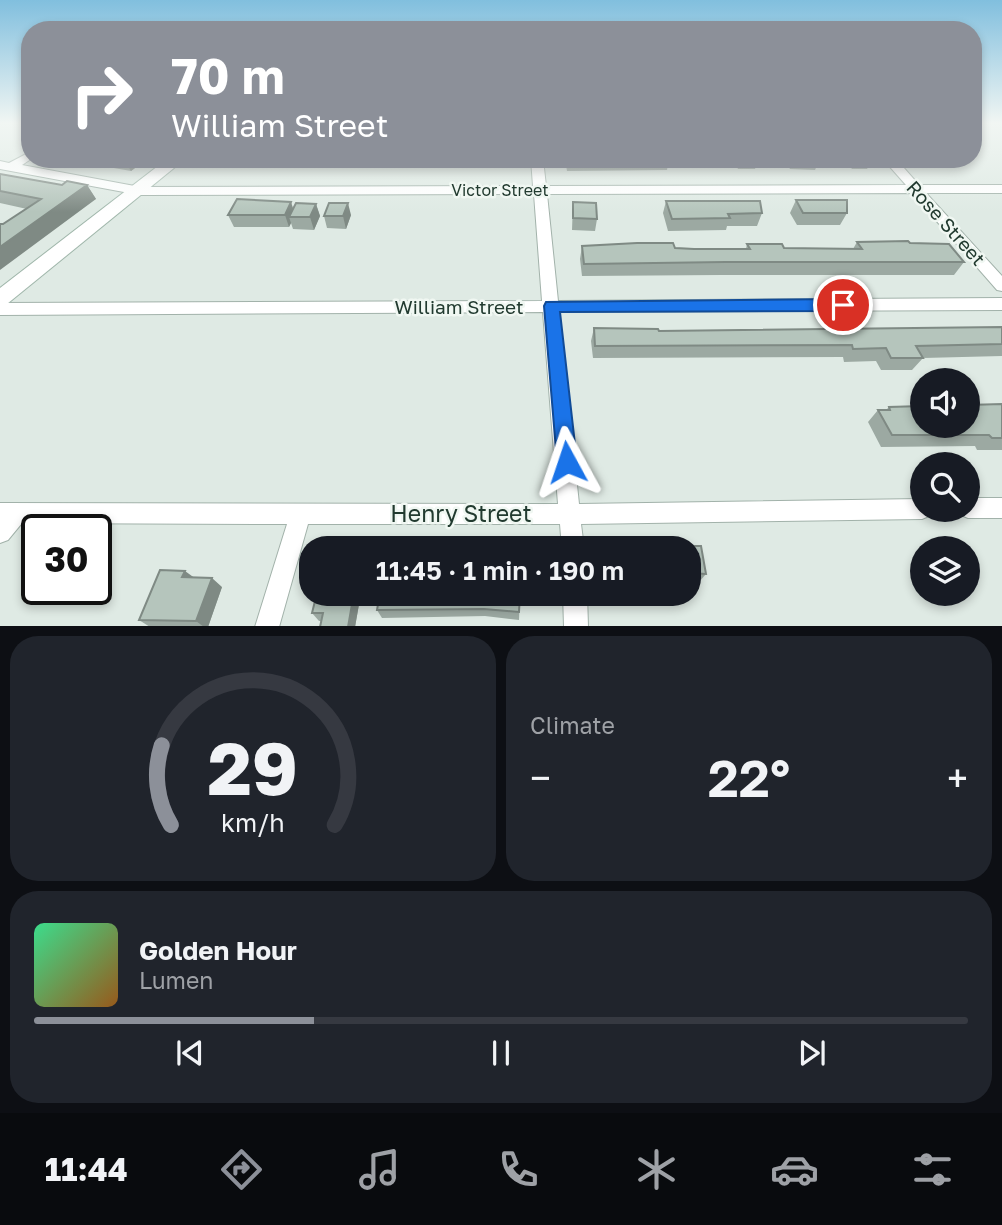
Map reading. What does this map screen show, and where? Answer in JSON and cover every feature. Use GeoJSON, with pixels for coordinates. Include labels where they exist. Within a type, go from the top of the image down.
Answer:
{"type":"FeatureCollection","features":[{"type":"Feature","properties":{"kind":"street","name":"Victor Street"},"geometry":{"type":"LineString","coordinates":[[6,166],[138,190],[1002,189]]}},
{"type":"Feature","properties":{"kind":"street"},"geometry":{"type":"LineString","coordinates":[[0,299],[166,168]]}},
{"type":"Feature","properties":{"kind":"street"},"geometry":{"type":"LineString","coordinates":[[538,168],[573,536]]}},
{"type":"Feature","properties":{"kind":"street","name":"Rose Street"},"geometry":{"type":"LineString","coordinates":[[897,168],[1002,286]]}},
{"type":"Feature","properties":{"kind":"street","name":"William Street"},"geometry":{"type":"LineString","coordinates":[[0,309],[1002,304]]}},
{"type":"Feature","properties":{"kind":"street"},"geometry":{"type":"LineString","coordinates":[[980,508],[1002,508]]}},
{"type":"Feature","properties":{"kind":"street","name":"Henry Street"},"geometry":{"type":"LineString","coordinates":[[8,513],[572,514],[910,509]]}},
{"type":"Feature","properties":{"kind":"street"},"geometry":{"type":"LineString","coordinates":[[0,531],[8,513]]}},
{"type":"Feature","properties":{"kind":"street"},"geometry":{"type":"LineString","coordinates":[[267,626],[301,513]]}},
{"type":"Feature","properties":{"kind":"street"},"geometry":{"type":"LineString","coordinates":[[575,606],[576,626]]}},
{"type":"Feature","properties":{"kind":"building"},"geometry":{"type":"Polygon","coordinates":[[[0,174],[62,185],[67,181],[87,185],[0,247],[0,224],[41,199],[0,191],[0,174]]]}},
{"type":"Feature","properties":{"kind":"building"},"geometry":{"type":"Polygon","coordinates":[[[237,199],[291,202],[285,215],[228,215],[237,199]]]}},
{"type":"Feature","properties":{"kind":"building"},"geometry":{"type":"Polygon","coordinates":[[[796,200],[847,200],[847,213],[803,213],[796,200]]]}},
{"type":"Feature","properties":{"kind":"building"},"geometry":{"type":"Polygon","coordinates":[[[666,201],[760,201],[762,213],[728,214],[730,218],[672,219],[666,201]]]}},
{"type":"Feature","properties":{"kind":"building"},"geometry":{"type":"Polygon","coordinates":[[[573,202],[596,203],[597,219],[573,218],[573,202]]]}},
{"type":"Feature","properties":{"kind":"building"},"geometry":{"type":"Polygon","coordinates":[[[296,203],[316,204],[310,217],[289,217],[296,203]]]}},
{"type":"Feature","properties":{"kind":"building"},"geometry":{"type":"Polygon","coordinates":[[[329,203],[348,203],[343,216],[324,216],[329,203]]]}},
{"type":"Feature","properties":{"kind":"building"},"geometry":{"type":"Polygon","coordinates":[[[908,241],[949,244],[964,262],[584,264],[582,246],[673,243],[675,248],[750,249],[747,244],[782,244],[784,248],[862,249],[857,242],[908,241]]]}},
{"type":"Feature","properties":{"kind":"building"},"geometry":{"type":"Polygon","coordinates":[[[1002,327],[1002,344],[916,346],[923,358],[891,358],[886,348],[853,349],[852,345],[595,346],[594,328],[659,331],[1002,327]]]}},
{"type":"Feature","properties":{"kind":"building"},"geometry":{"type":"Polygon","coordinates":[[[1002,404],[1002,438],[980,435],[980,405],[1002,404]]]}},
{"type":"Feature","properties":{"kind":"building"},"geometry":{"type":"Polygon","coordinates":[[[910,406],[910,435],[892,435],[878,410],[890,410],[889,407],[910,406]]]}},
{"type":"Feature","properties":{"kind":"building"},"geometry":{"type":"Polygon","coordinates":[[[701,546],[706,574],[701,574],[701,546]]]}},
{"type":"Feature","properties":{"kind":"building"},"geometry":{"type":"Polygon","coordinates":[[[160,570],[185,571],[182,577],[212,578],[196,621],[139,620],[160,570]]]}},
{"type":"Feature","properties":{"kind":"building"},"geometry":{"type":"Polygon","coordinates":[[[314,606],[352,606],[348,626],[320,626],[323,613],[312,613],[314,606]]]}},
{"type":"Feature","properties":{"kind":"building"},"geometry":{"type":"Polygon","coordinates":[[[378,606],[519,606],[519,612],[484,609],[377,610],[378,606]]]}},
{"type":"Feature","properties":{"kind":"route"},"geometry":{"type":"LineString","coordinates":[[567,462],[552,306],[843,305]]}}]}
